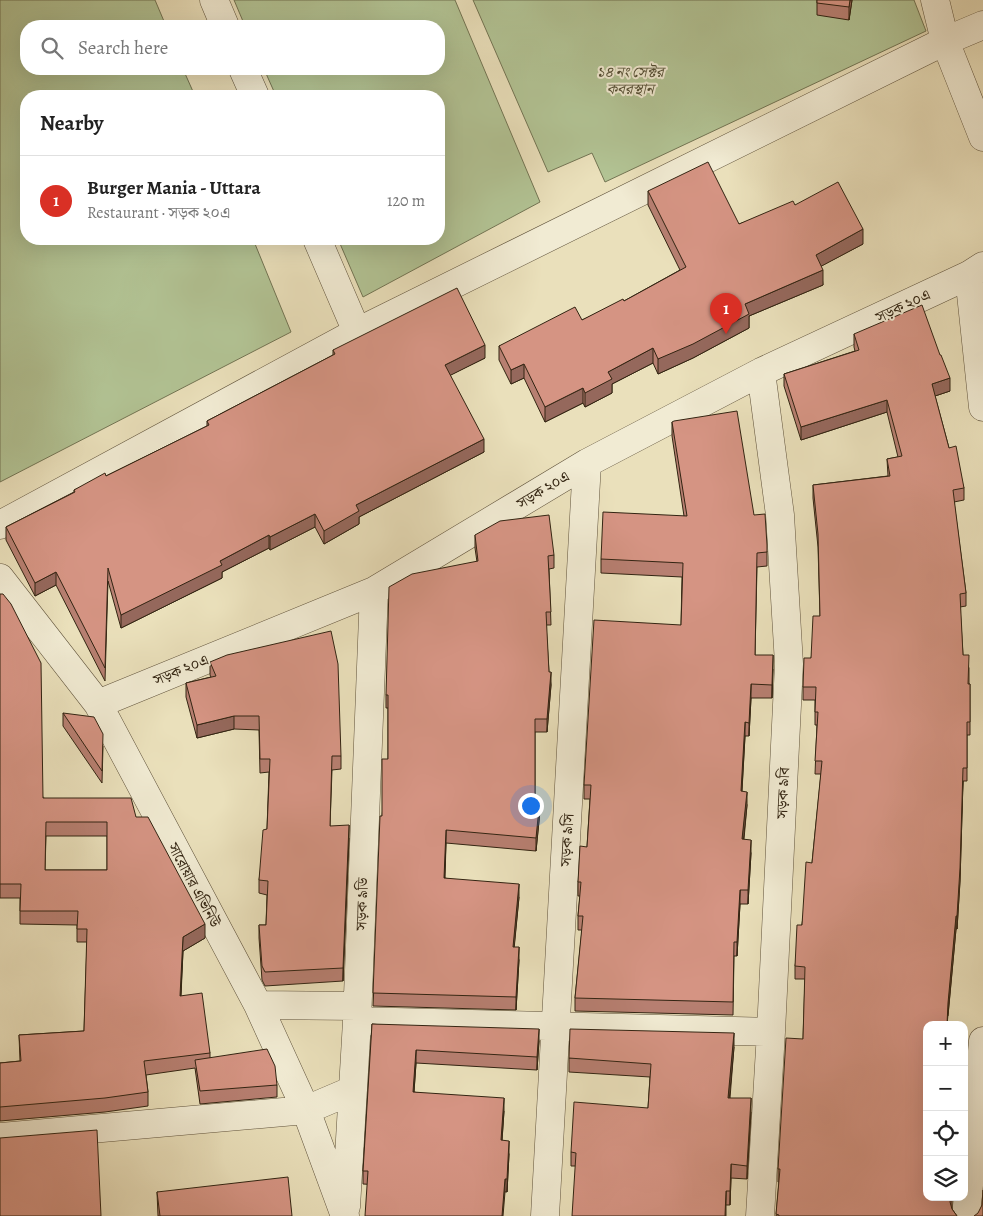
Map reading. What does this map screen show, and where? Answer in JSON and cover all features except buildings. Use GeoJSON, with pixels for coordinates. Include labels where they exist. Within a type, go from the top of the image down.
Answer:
{"type":"FeatureCollection","features":[{"type":"Feature","properties":{"kind":"street"},"geometry":{"type":"LineString","coordinates":[[214,0],[222,20]]}},
{"type":"Feature","properties":{"kind":"street"},"geometry":{"type":"LineString","coordinates":[[935,0],[945,42],[983,137]]}},
{"type":"Feature","properties":{"kind":"street"},"geometry":{"type":"LineString","coordinates":[[0,525],[357,332],[983,25]]}},
{"type":"Feature","properties":{"kind":"street"},"geometry":{"type":"LineString","coordinates":[[246,75],[252,90]]}},
{"type":"Feature","properties":{"kind":"street"},"geometry":{"type":"LineString","coordinates":[[320,245],[357,332]]}},
{"type":"Feature","properties":{"kind":"street"},"geometry":{"type":"LineString","coordinates":[[976,270],[983,407]]}},
{"type":"Feature","properties":{"kind":"street","name":"সড়ক ২০এ"},"geometry":{"type":"LineString","coordinates":[[98,704],[374,592],[587,463],[761,372],[976,270]]}},
{"type":"Feature","properties":{"kind":"street","name":"সড়ক ৯বি"},"geometry":{"type":"LineString","coordinates":[[760,1216],[789,664],[780,514],[761,372]]}},
{"type":"Feature","properties":{"kind":"street","name":"সড়ক ৯সি"},"geometry":{"type":"LineString","coordinates":[[545,1216],[587,463]]}},
{"type":"Feature","properties":{"kind":"street","name":"সারোয়ার এভিনিউ"},"geometry":{"type":"LineString","coordinates":[[0,578],[98,704],[258,1005],[306,1110],[345,1216]]}},
{"type":"Feature","properties":{"kind":"street","name":"সড়ক ৯ডি"},"geometry":{"type":"LineString","coordinates":[[345,1216],[357,1014],[374,592]]}},
{"type":"Feature","properties":{"kind":"street"},"geometry":{"type":"LineString","coordinates":[[258,1005],[357,1014],[557,1026],[771,1032]]}},
{"type":"Feature","properties":{"kind":"street"},"geometry":{"type":"LineString","coordinates":[[966,1216],[983,1041]]}},
{"type":"Feature","properties":{"kind":"street"},"geometry":{"type":"LineString","coordinates":[[0,1137],[306,1110],[353,1090]]}},
{"type":"Feature","properties":{"kind":"green space"},"geometry":{"type":"Polygon","coordinates":[[[0,0],[155,0],[163,20],[20,20],[20,75],[186,75],[192,90],[20,90],[20,245],[255,245],[291,332],[0,482],[0,0]]]}},
{"type":"Feature","properties":{"kind":"green space"},"geometry":{"type":"Polygon","coordinates":[[[234,0],[455,0],[540,202],[363,297],[341,245],[445,245],[445,90],[273,90],[267,75],[445,75],[445,20],[242,20],[234,0]]]}},
{"type":"Feature","properties":{"kind":"green space","name":"১৪ নং সেক্টর কবরস্থান"},"geometry":{"type":"Polygon","coordinates":[[[473,0],[914,0],[926,31],[605,182],[592,153],[548,172],[473,0]]]}},
{"type":"Feature","properties":{"kind":"place","name":"Burger Mania - Uttara"},"geometry":{"type":"Point","coordinates":[726,334]}}]}
